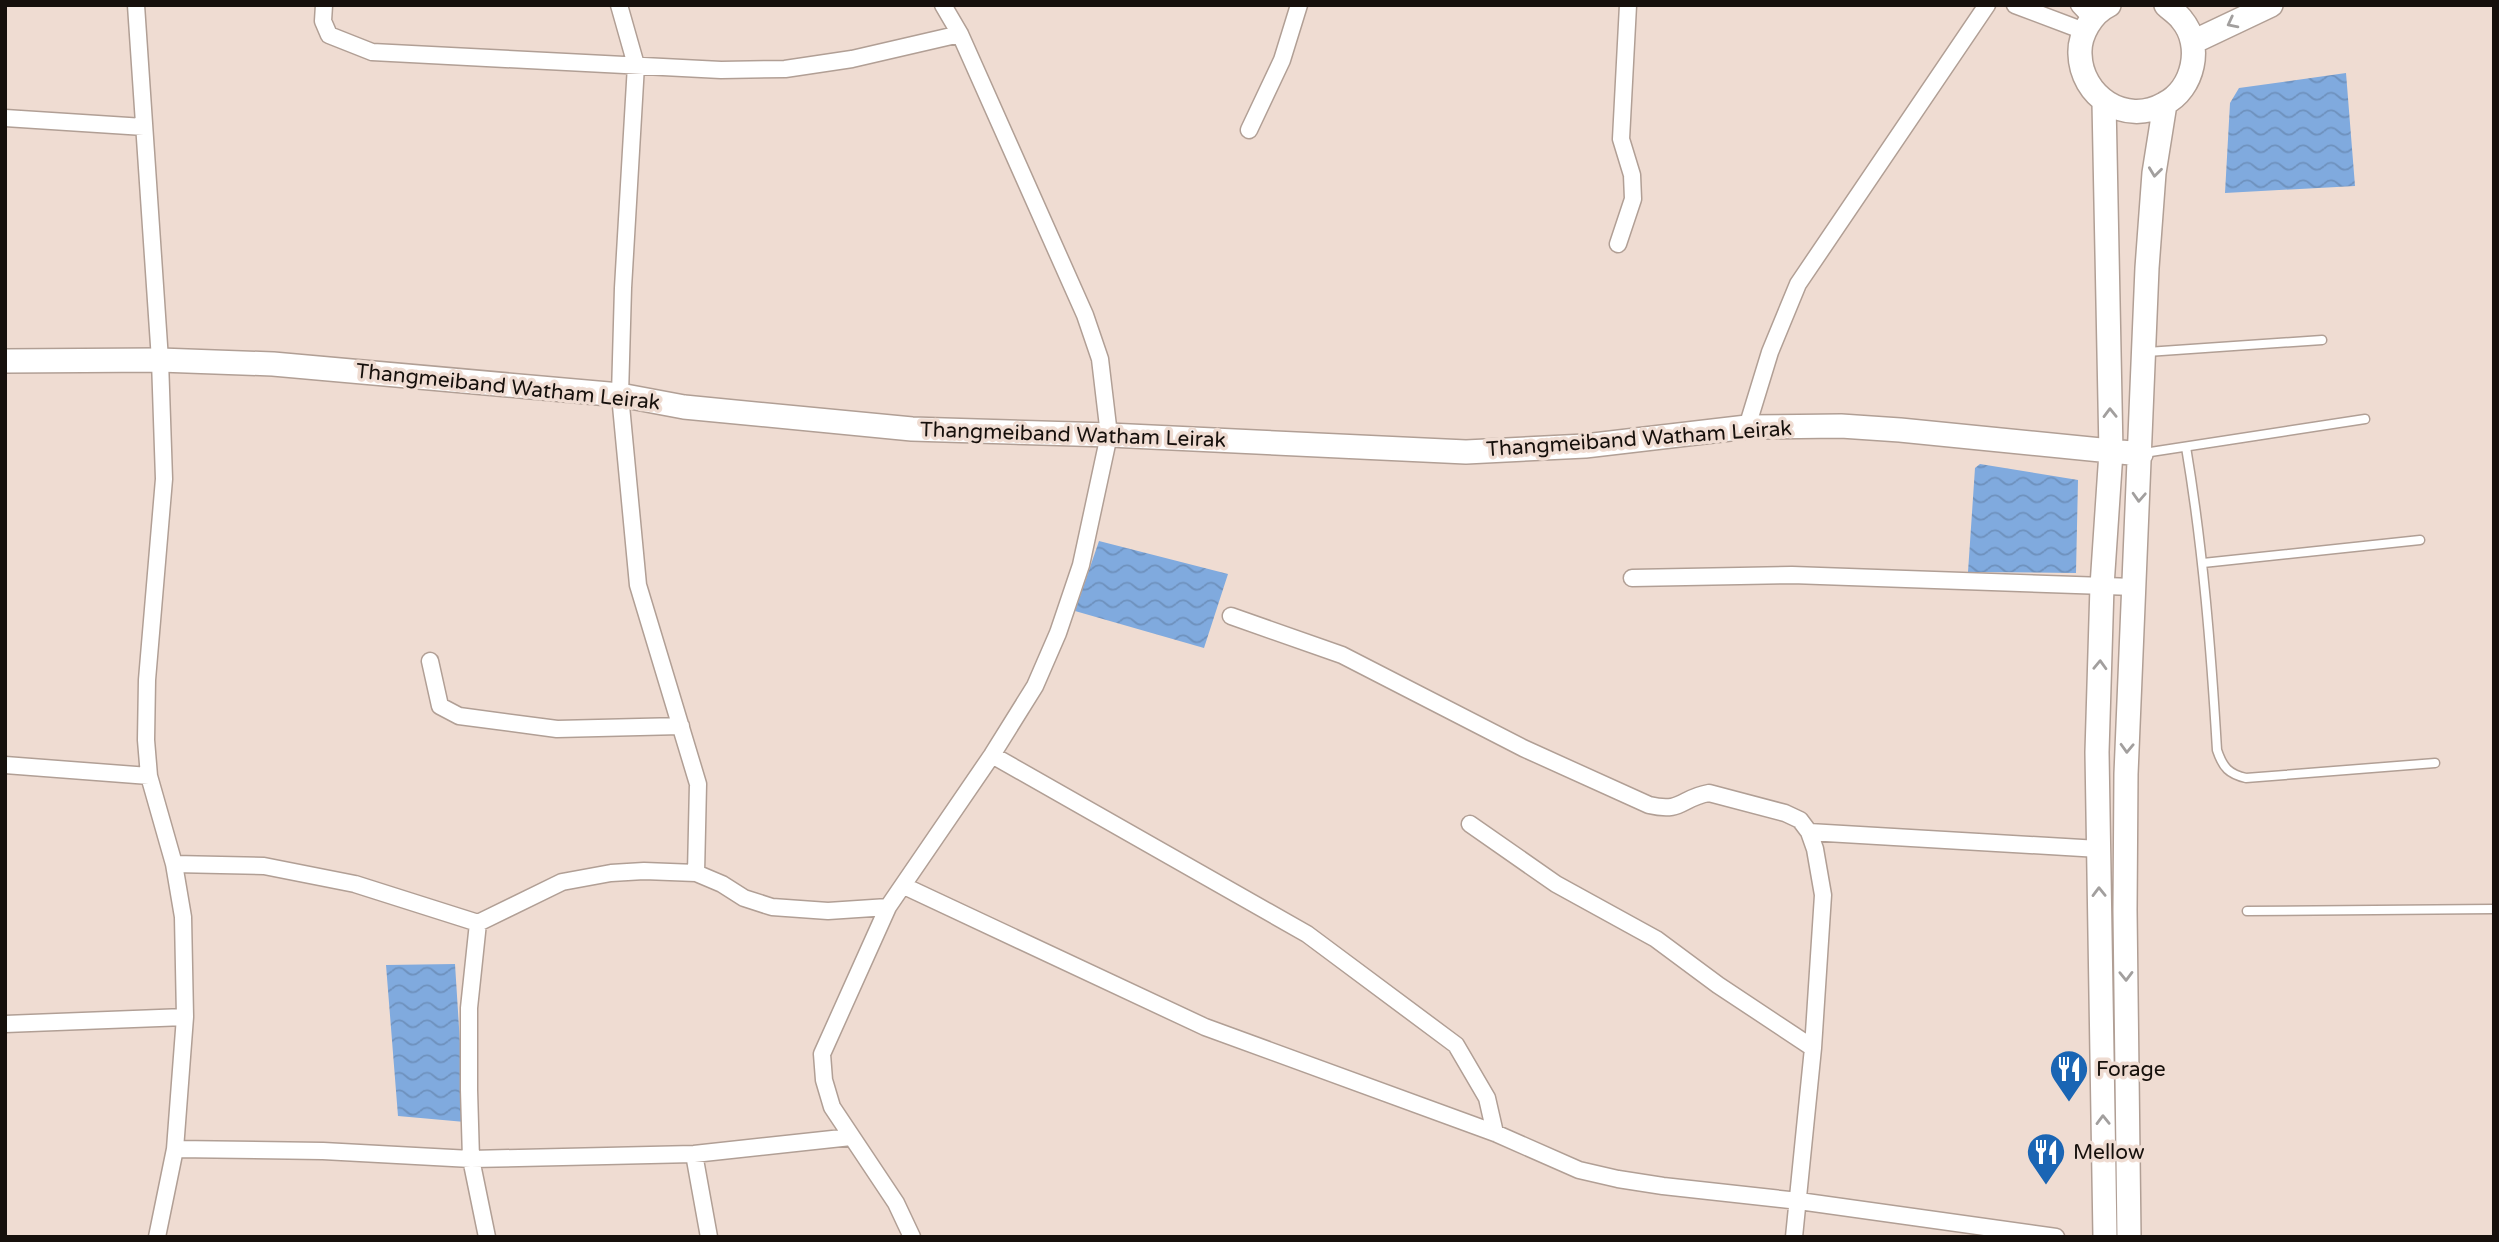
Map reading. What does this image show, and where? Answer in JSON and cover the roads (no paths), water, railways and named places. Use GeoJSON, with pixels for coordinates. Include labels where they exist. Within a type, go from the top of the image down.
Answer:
{"type":"FeatureCollection","features":[{"type":"Feature","properties":{"kind":"main road"},"geometry":{"type":"LineString","coordinates":[[2091,15],[2079,50],[2081,70],[2090,88],[2104,102],[2122,110],[2142,111],[2165,104],[2183,88],[2193,66],[2193,42],[2183,20],[2166,5]]}},
{"type":"Feature","properties":{"kind":"main road"},"geometry":{"type":"LineString","coordinates":[[2193,42],[2272,5]]}},
{"type":"Feature","properties":{"kind":"main road"},"geometry":{"type":"LineString","coordinates":[[2104,102],[2111,452],[2102,586],[2097,752],[2105,1237]]}},
{"type":"Feature","properties":{"kind":"main road"},"geometry":{"type":"LineString","coordinates":[[2129,1237],[2126,774],[2150,220],[2165,104]]}},
{"type":"Feature","properties":{"kind":"main road","name":"Thangmeiband Watham Leirak"},"geometry":{"type":"LineString","coordinates":[[5,361],[160,360],[273,364],[620,395],[684,407],[912,429],[1109,435],[1466,452],[1585,446],[1747,427],[1841,426],[2141,454]]}},
{"type":"Feature","properties":{"kind":"street"},"geometry":{"type":"LineString","coordinates":[[136,5],[160,360],[164,479],[147,680],[146,740],[149,776],[174,864],[183,917],[185,1017],[175,1149],[157,1237]]}},
{"type":"Feature","properties":{"kind":"street"},"geometry":{"type":"LineString","coordinates":[[324,5],[323,20],[329,36],[372,52],[721,70],[785,69],[852,59],[960,34]]}},
{"type":"Feature","properties":{"kind":"street"},"geometry":{"type":"LineString","coordinates":[[619,5],[636,65],[623,288],[620,395],[638,585],[698,784],[696,873]]}},
{"type":"Feature","properties":{"kind":"street"},"geometry":{"type":"LineString","coordinates":[[912,1237],[895,1203],[832,1107],[824,1080],[822,1054],[888,907],[992,755],[1035,686],[1058,632],[1081,565],[1109,435],[1100,359],[1085,314],[960,34],[943,5]]}},
{"type":"Feature","properties":{"kind":"street"},"geometry":{"type":"LineString","coordinates":[[1249,130],[1282,60],[1299,5]]}},
{"type":"Feature","properties":{"kind":"street"},"geometry":{"type":"LineString","coordinates":[[1619,244],[1633,199],[1632,175],[1621,139],[1628,5]]}},
{"type":"Feature","properties":{"kind":"street"},"geometry":{"type":"LineString","coordinates":[[1747,427],[1770,352],[1798,284],[1987,5]]}},
{"type":"Feature","properties":{"kind":"street"},"geometry":{"type":"LineString","coordinates":[[2015,5],[2091,15]]}},
{"type":"Feature","properties":{"kind":"street"},"geometry":{"type":"LineString","coordinates":[[5,118],[144,127]]}},
{"type":"Feature","properties":{"kind":"street"},"geometry":{"type":"LineString","coordinates":[[1632,578],[1792,575],[2134,587]]}},
{"type":"Feature","properties":{"kind":"street"},"geometry":{"type":"LineString","coordinates":[[1231,616],[1342,655],[1523,748],[1649,805],[1666,809],[1678,807],[1696,795],[1709,793],[1785,813],[1800,820],[1815,849],[1823,895],[1813,1048],[1794,1237]]}},
{"type":"Feature","properties":{"kind":"street"},"geometry":{"type":"LineString","coordinates":[[430,661],[440,706],[459,716],[557,729],[681,726]]}},
{"type":"Feature","properties":{"kind":"street"},"geometry":{"type":"LineString","coordinates":[[992,755],[1307,934],[1446,1037],[1456,1045],[1487,1098],[1495,1133]]}},
{"type":"Feature","properties":{"kind":"street"},"geometry":{"type":"LineString","coordinates":[[5,765],[149,776]]}},
{"type":"Feature","properties":{"kind":"street"},"geometry":{"type":"LineString","coordinates":[[1470,824],[1556,884],[1656,939],[1718,985],[1813,1048]]}},
{"type":"Feature","properties":{"kind":"street"},"geometry":{"type":"LineString","coordinates":[[1808,832],[2099,849]]}},
{"type":"Feature","properties":{"kind":"street"},"geometry":{"type":"LineString","coordinates":[[174,864],[264,866],[355,884],[478,923],[562,882],[611,873],[644,871],[696,873],[722,884],[744,898],[772,907],[828,911],[888,907]]}},
{"type":"Feature","properties":{"kind":"street"},"geometry":{"type":"LineString","coordinates":[[904,886],[1205,1027],[1495,1133],[1579,1170],[1618,1179],[2056,1237]]}},
{"type":"Feature","properties":{"kind":"street"},"geometry":{"type":"LineString","coordinates":[[478,923],[469,1008],[471,1158],[487,1237]]}},
{"type":"Feature","properties":{"kind":"street"},"geometry":{"type":"LineString","coordinates":[[5,1024],[185,1017]]}},
{"type":"Feature","properties":{"kind":"street"},"geometry":{"type":"LineString","coordinates":[[175,1149],[323,1151],[471,1158],[694,1154],[851,1137]]}},
{"type":"Feature","properties":{"kind":"street"},"geometry":{"type":"LineString","coordinates":[[694,1154],[709,1237]]}},
{"type":"Feature","properties":{"kind":"lane"},"geometry":{"type":"LineString","coordinates":[[2144,352],[2322,340]]}},
{"type":"Feature","properties":{"kind":"lane"},"geometry":{"type":"LineString","coordinates":[[2141,454],[2365,419]]}},
{"type":"Feature","properties":{"kind":"lane"},"geometry":{"type":"LineString","coordinates":[[2186,447],[2203,564],[2217,750],[2222,765],[2231,774],[2246,778],[2435,763]]}},
{"type":"Feature","properties":{"kind":"lane"},"geometry":{"type":"LineString","coordinates":[[2203,564],[2420,540]]}},
{"type":"Feature","properties":{"kind":"lane"},"geometry":{"type":"LineString","coordinates":[[2247,911],[2494,909]]}},
{"type":"Feature","properties":{"kind":"water"},"geometry":{"type":"Polygon","coordinates":[[[2346,73],[2355,186],[2225,193],[2230,103],[2239,88],[2346,73]]]}},
{"type":"Feature","properties":{"kind":"water"},"geometry":{"type":"Polygon","coordinates":[[[1980,464],[2078,480],[2076,573],[1968,572],[1975,468],[1980,464]]]}},
{"type":"Feature","properties":{"kind":"water"},"geometry":{"type":"Polygon","coordinates":[[[1099,541],[1228,574],[1204,648],[1075,611],[1099,541]]]}},
{"type":"Feature","properties":{"kind":"water"},"geometry":{"type":"Polygon","coordinates":[[[455,964],[465,1122],[398,1116],[386,965],[455,964]]]}},
{"type":"Feature","properties":{"kind":"place","name":"Forage"},"geometry":{"type":"Point","coordinates":[2069,1103]}},
{"type":"Feature","properties":{"kind":"place","name":"Mellow"},"geometry":{"type":"Point","coordinates":[2046,1186]}}]}
